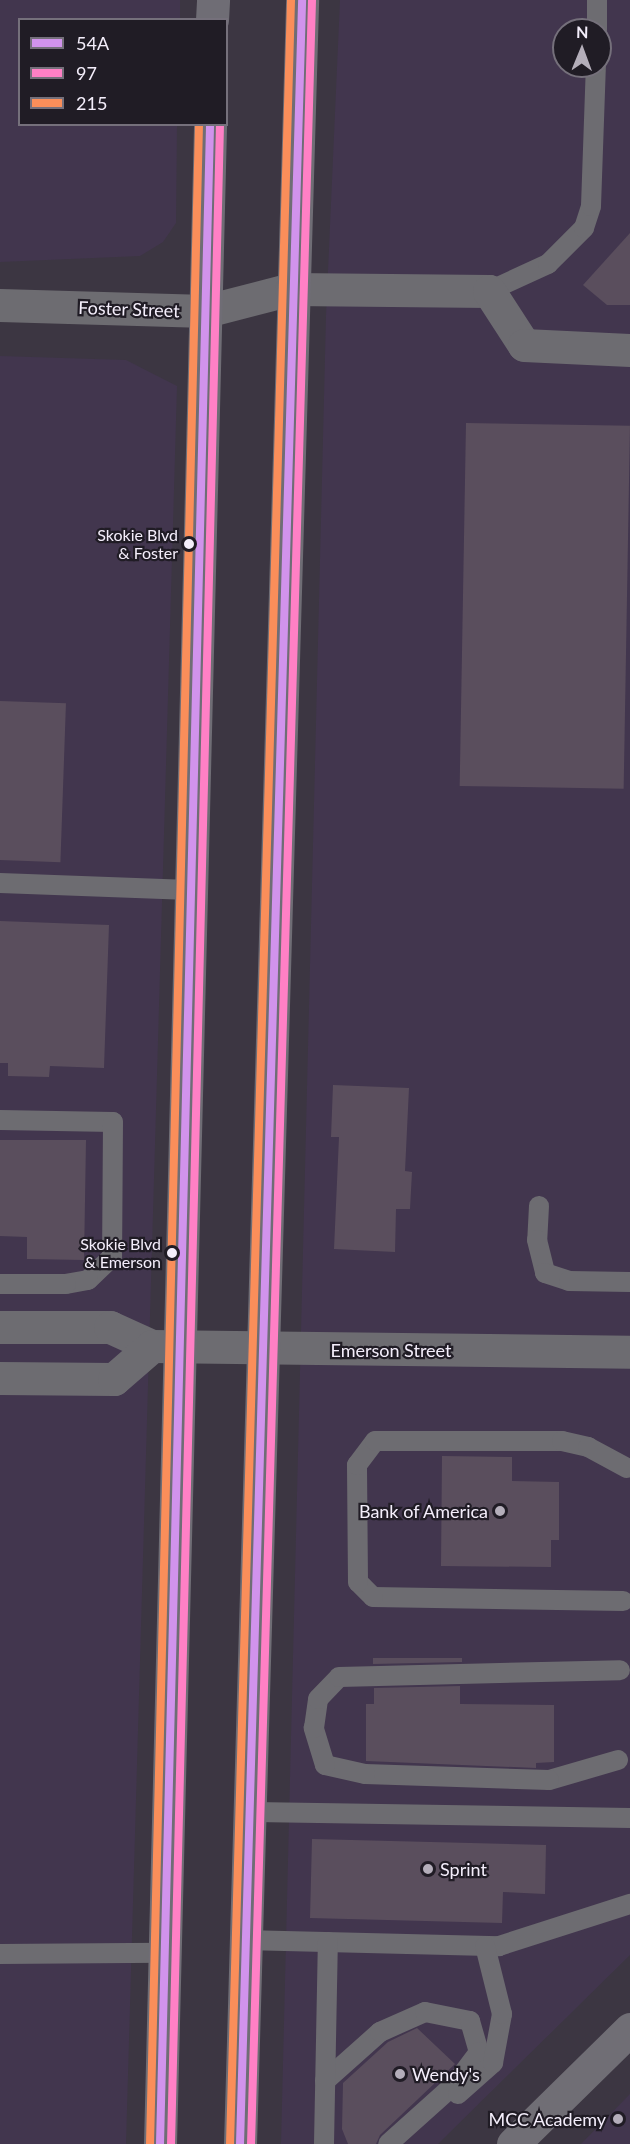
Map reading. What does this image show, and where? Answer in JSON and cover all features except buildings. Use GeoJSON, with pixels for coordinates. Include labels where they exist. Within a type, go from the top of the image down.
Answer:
{"type":"FeatureCollection","features":[{"type":"Feature","properties":{"kind":"main road"},"geometry":{"type":"LineString","coordinates":[[212,18],[213,0]]}},
{"type":"Feature","properties":{"kind":"main road"},"geometry":{"type":"LineString","coordinates":[[240,2144],[264,1349],[291,289],[302,0]]}},
{"type":"Feature","properties":{"kind":"main road"},"geometry":{"type":"LineString","coordinates":[[160,2144],[166,1347],[190,890],[210,126]]}},
{"type":"Feature","properties":{"kind":"main road"},"geometry":{"type":"LineString","coordinates":[[513,2144],[630,2029]]}},
{"type":"Feature","properties":{"kind":"street","name":"Foster Street"},"geometry":{"type":"LineString","coordinates":[[0,305],[206,311],[291,289],[489,291]]}},
{"type":"Feature","properties":{"kind":"street"},"geometry":{"type":"LineString","coordinates":[[489,291],[524,345],[630,350]]}},
{"type":"Feature","properties":{"kind":"street","name":"Emerson Street"},"geometry":{"type":"LineString","coordinates":[[0,1327],[110,1327],[166,1347],[630,1352]]}},
{"type":"Feature","properties":{"kind":"street"},"geometry":{"type":"LineString","coordinates":[[0,1378],[114,1379],[166,1347]]}},
{"type":"Feature","properties":{"kind":"lane"},"geometry":{"type":"LineString","coordinates":[[597,0],[597,18]]}},
{"type":"Feature","properties":{"kind":"lane"},"geometry":{"type":"LineString","coordinates":[[489,291],[548,264],[584,228],[591,206],[596,78]]}},
{"type":"Feature","properties":{"kind":"lane"},"geometry":{"type":"LineString","coordinates":[[0,883],[190,890]]}},
{"type":"Feature","properties":{"kind":"lane"},"geometry":{"type":"LineString","coordinates":[[0,1120],[113,1122],[112,1257],[88,1280],[66,1284],[0,1284]]}},
{"type":"Feature","properties":{"kind":"lane"},"geometry":{"type":"LineString","coordinates":[[539,1206],[537,1240],[545,1274],[569,1281],[630,1282]]}},
{"type":"Feature","properties":{"kind":"lane"},"geometry":{"type":"LineString","coordinates":[[622,1601],[373,1597],[358,1582],[357,1465],[375,1441],[562,1441],[588,1447],[627,1468]]}},
{"type":"Feature","properties":{"kind":"lane"},"geometry":{"type":"LineString","coordinates":[[618,1760],[549,1780],[365,1774],[325,1765],[314,1728],[318,1699],[339,1677],[621,1670]]}},
{"type":"Feature","properties":{"kind":"lane"},"geometry":{"type":"LineString","coordinates":[[250,1812],[630,1818]]}},
{"type":"Feature","properties":{"kind":"lane"},"geometry":{"type":"LineString","coordinates":[[246,1940],[499,1946],[630,1904]]}},
{"type":"Feature","properties":{"kind":"lane"},"geometry":{"type":"LineString","coordinates":[[324,2144],[328,1942]]}},
{"type":"Feature","properties":{"kind":"lane"},"geometry":{"type":"LineString","coordinates":[[403,2144],[493,2063],[502,2014],[485,1946]]}},
{"type":"Feature","properties":{"kind":"lane"},"geometry":{"type":"LineString","coordinates":[[0,1954],[163,1953]]}},
{"type":"Feature","properties":{"kind":"lane"},"geometry":{"type":"LineString","coordinates":[[325,2081],[380,2032],[425,2012],[470,2020],[478,2052],[456,2083],[387,2144]]}},
{"type":"Feature","properties":{"kind":"shaded area"},"geometry":{"type":"Polygon","coordinates":[[[0,0],[180,0],[180,18],[18,18],[18,126],[177,126],[176,223],[163,242],[140,256],[0,262],[0,0]]]}},
{"type":"Feature","properties":{"kind":"shaded area"},"geometry":{"type":"Polygon","coordinates":[[[340,0],[630,0],[630,1955],[438,2144],[281,2144],[326,316],[340,0]]]}},
{"type":"Feature","properties":{"kind":"shaded area"},"geometry":{"type":"Polygon","coordinates":[[[0,356],[126,360],[177,386],[126,2144],[0,2144],[0,356]]]}},
{"type":"Feature","properties":{"kind":"shaded area","name":"MCC Academy"},"geometry":{"type":"Polygon","coordinates":[[[630,2094],[630,2144],[581,2144],[630,2094]]]}},
{"type":"Feature","properties":{"kind":"transit line","name":"215"},"geometry":{"type":"LineString","coordinates":[[230,2144],[291,0]]}},
{"type":"Feature","properties":{"kind":"transit line","name":"54A"},"geometry":{"type":"LineString","coordinates":[[240,2144],[302,0]]}},
{"type":"Feature","properties":{"kind":"transit line","name":"97"},"geometry":{"type":"LineString","coordinates":[[251,2144],[312,0]]}},
{"type":"Feature","properties":{"kind":"transit line","name":"215"},"geometry":{"type":"LineString","coordinates":[[150,2144],[199,126]]}},
{"type":"Feature","properties":{"kind":"transit line","name":"54A"},"geometry":{"type":"LineString","coordinates":[[160,2144],[210,126]]}},
{"type":"Feature","properties":{"kind":"transit line","name":"97"},"geometry":{"type":"LineString","coordinates":[[171,2144],[220,126]]}},
{"type":"Feature","properties":{"kind":"place","name":"Skokie Blvd & Foster"},"geometry":{"type":"Point","coordinates":[189,544]}},
{"type":"Feature","properties":{"kind":"place","name":"Skokie Blvd & Emerson"},"geometry":{"type":"Point","coordinates":[172,1253]}},
{"type":"Feature","properties":{"kind":"place","name":"Bank of America"},"geometry":{"type":"Point","coordinates":[500,1511]}},
{"type":"Feature","properties":{"kind":"place","name":"Sprint"},"geometry":{"type":"Point","coordinates":[428,1869]}},
{"type":"Feature","properties":{"kind":"place","name":"Wendy's"},"geometry":{"type":"Point","coordinates":[400,2074]}},
{"type":"Feature","properties":{"kind":"place","name":"MCC Academy"},"geometry":{"type":"Point","coordinates":[618,2119]}}]}
